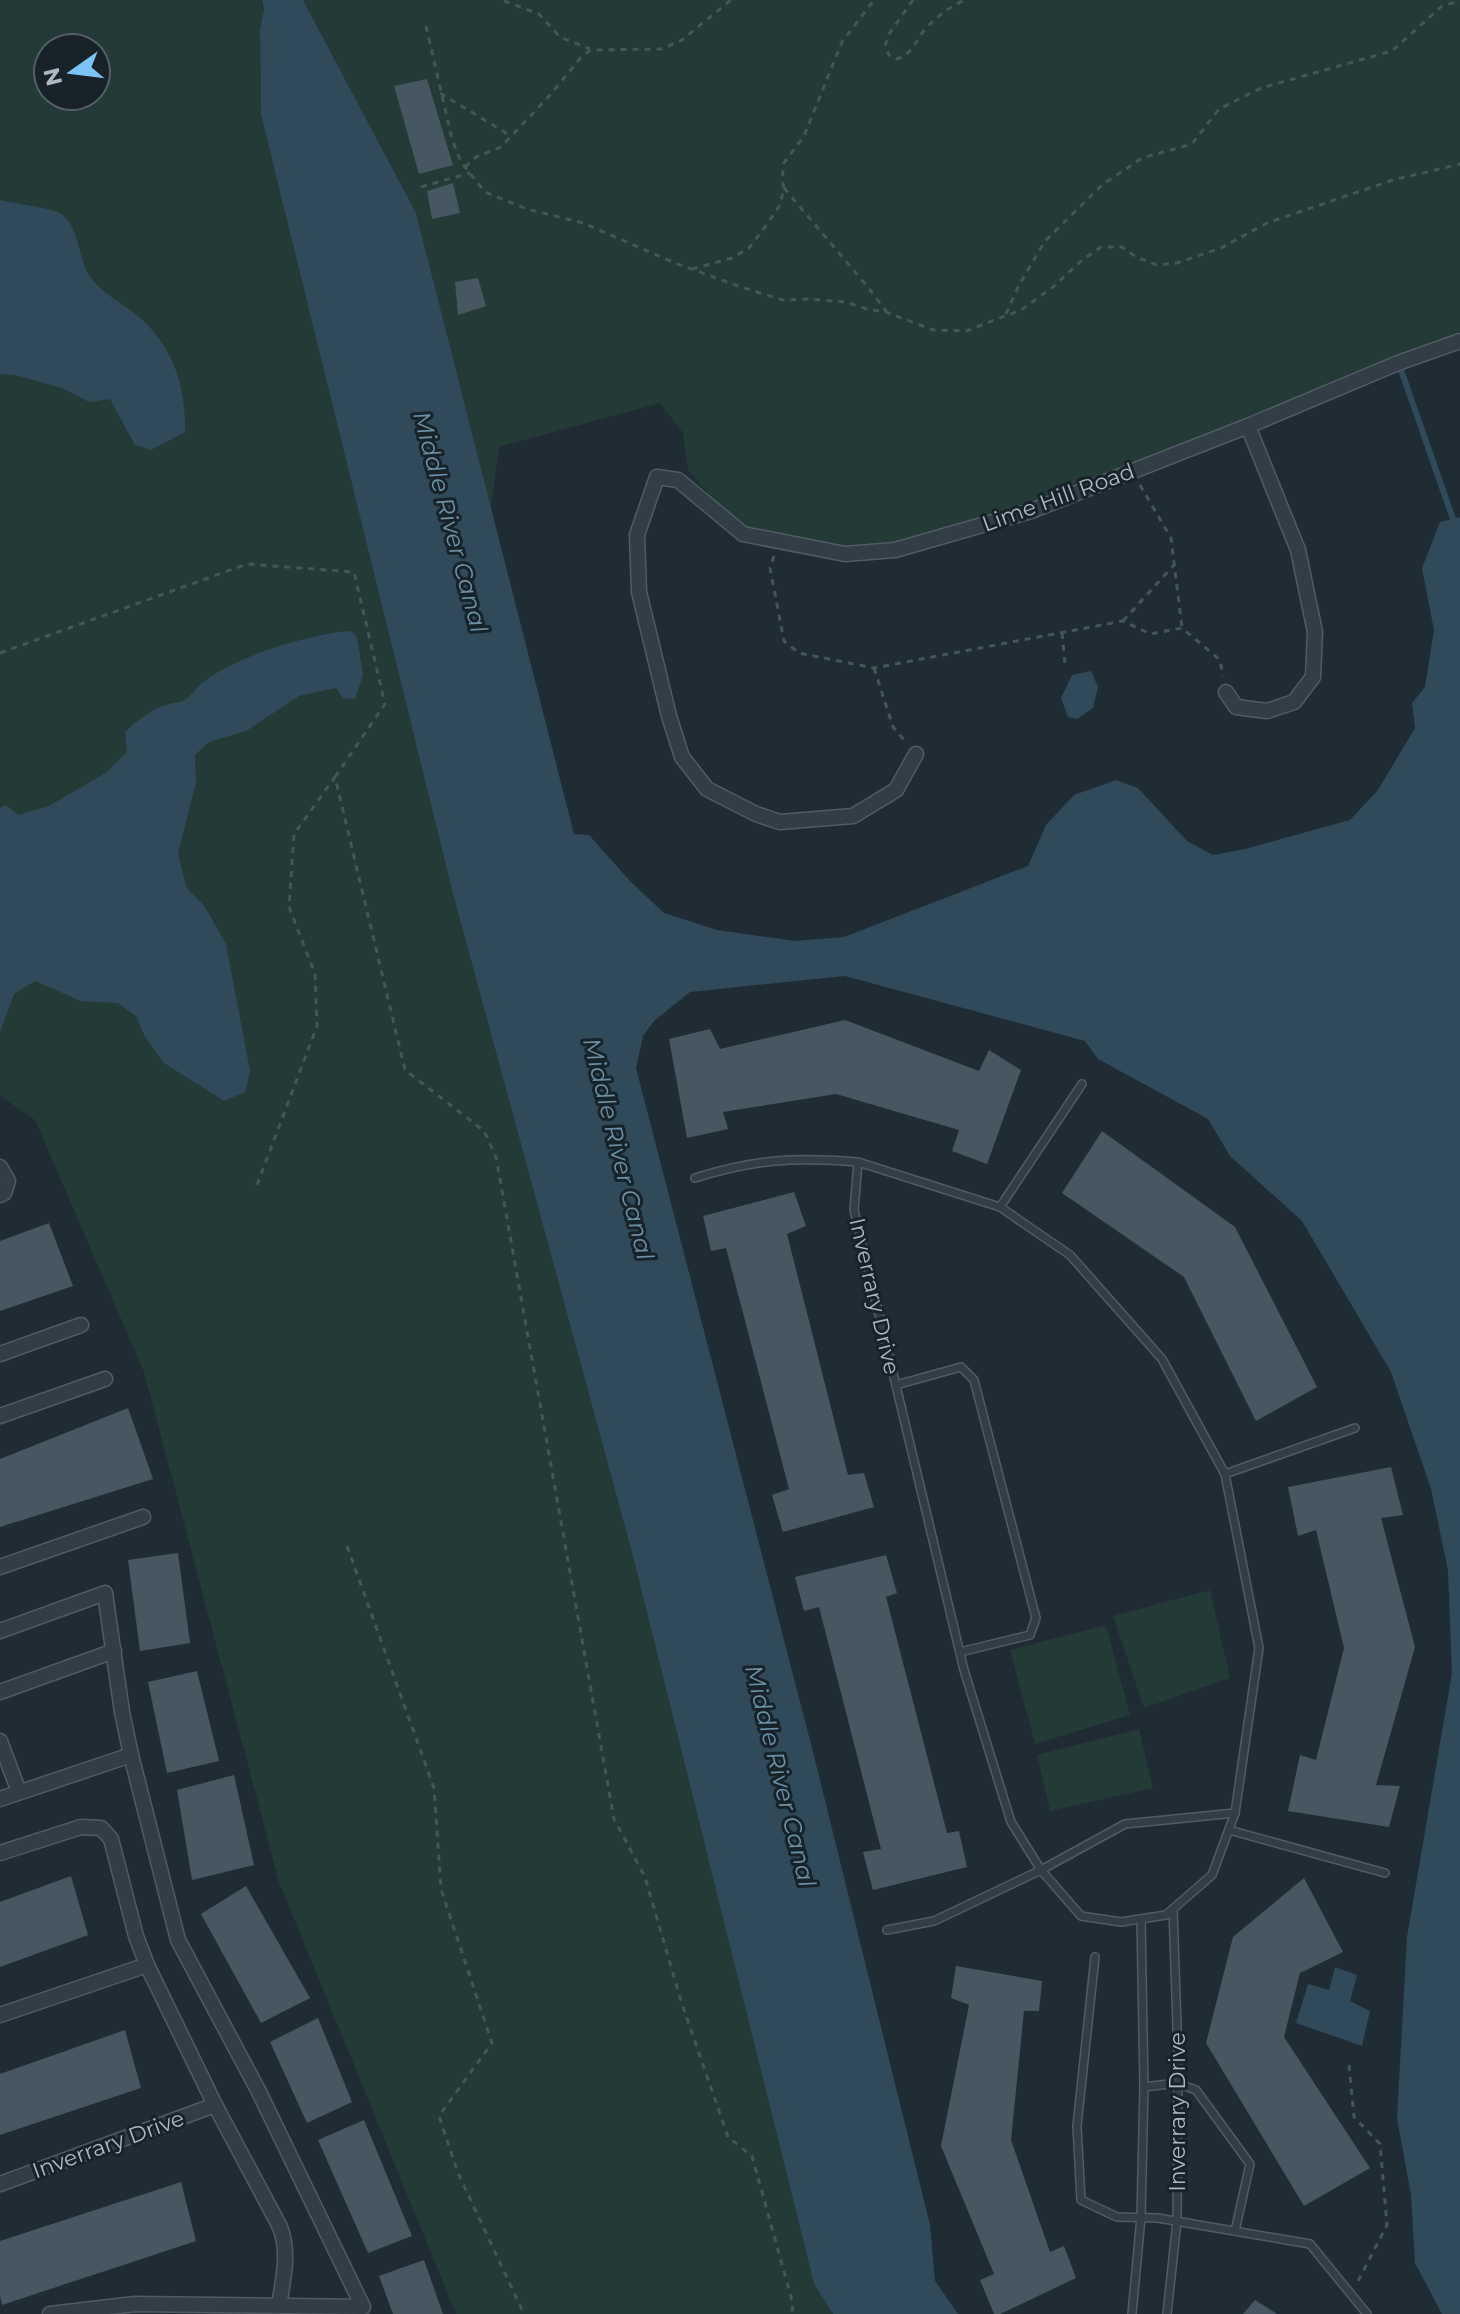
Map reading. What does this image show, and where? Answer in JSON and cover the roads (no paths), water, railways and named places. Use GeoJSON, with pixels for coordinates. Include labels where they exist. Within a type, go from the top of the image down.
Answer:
{"type":"FeatureCollection","features":[{"type":"Feature","properties":{"kind":"street","name":"Lime Hill Road"},"geometry":{"type":"LineString","coordinates":[[916,754],[896,790],[853,816],[780,822],[756,814],[707,789],[682,757],[639,592],[637,535],[657,477],[678,480],[743,534],[845,554],[895,550],[1031,511],[1460,341]]}},
{"type":"Feature","properties":{"kind":"street"},"geometry":{"type":"LineString","coordinates":[[1226,692],[1236,707],[1267,711],[1294,702],[1313,677],[1315,632],[1298,550],[1248,426]]}},
{"type":"Feature","properties":{"kind":"street"},"geometry":{"type":"LineString","coordinates":[[0,1167],[8,1181],[4,1193],[0,1195]]}},
{"type":"Feature","properties":{"kind":"street"},"geometry":{"type":"LineString","coordinates":[[0,1354],[81,1325]]}},
{"type":"Feature","properties":{"kind":"street"},"geometry":{"type":"LineString","coordinates":[[0,1416],[105,1379]]}},
{"type":"Feature","properties":{"kind":"street"},"geometry":{"type":"LineString","coordinates":[[0,1567],[143,1517]]}},
{"type":"Feature","properties":{"kind":"street"},"geometry":{"type":"LineString","coordinates":[[0,1631],[105,1593],[131,1755],[178,1940],[258,2090],[364,2310],[135,2304],[50,2314]]}},
{"type":"Feature","properties":{"kind":"street"},"geometry":{"type":"LineString","coordinates":[[0,1692],[114,1651]]}},
{"type":"Feature","properties":{"kind":"street"},"geometry":{"type":"LineString","coordinates":[[2,1749],[19,1792]]}},
{"type":"Feature","properties":{"kind":"street"},"geometry":{"type":"LineString","coordinates":[[0,1799],[131,1755]]}},
{"type":"Feature","properties":{"kind":"street"},"geometry":{"type":"LineString","coordinates":[[0,1853],[81,1827],[101,1828],[111,1839],[136,1936],[147,1965],[286,2241],[279,2306]]}},
{"type":"Feature","properties":{"kind":"street"},"geometry":{"type":"LineString","coordinates":[[0,2015],[147,1965]]}},
{"type":"Feature","properties":{"kind":"street","name":"Inverrary Drive"},"geometry":{"type":"LineString","coordinates":[[0,2184],[215,2105]]}},
{"type":"Feature","properties":{"kind":"lane"},"geometry":{"type":"LineString","coordinates":[[1000,1207],[1082,1084]]}},
{"type":"Feature","properties":{"kind":"lane"},"geometry":{"type":"LineString","coordinates":[[695,1178],[733,1166],[775,1159],[858,1162]]}},
{"type":"Feature","properties":{"kind":"lane","name":"Inverrary Drive"},"geometry":{"type":"LineString","coordinates":[[858,1162],[1000,1207],[1070,1255],[1162,1359],[1225,1474],[1259,1648],[1235,1813],[1212,1875],[1166,1915],[1121,1922],[1081,1916],[1041,1870],[1011,1822],[960,1652],[854,1210],[858,1162]]}},
{"type":"Feature","properties":{"kind":"lane"},"geometry":{"type":"LineString","coordinates":[[896,1385],[961,1367],[974,1380],[1036,1618],[1030,1635],[960,1652]]}},
{"type":"Feature","properties":{"kind":"lane"},"geometry":{"type":"LineString","coordinates":[[1225,1474],[1355,1428]]}},
{"type":"Feature","properties":{"kind":"lane"},"geometry":{"type":"LineString","coordinates":[[887,1930],[934,1921],[1041,1870],[1125,1824],[1235,1813]]}},
{"type":"Feature","properties":{"kind":"lane"},"geometry":{"type":"LineString","coordinates":[[1229,1830],[1385,1873]]}},
{"type":"Feature","properties":{"kind":"lane","name":"Inverrary Drive"},"geometry":{"type":"LineString","coordinates":[[1167,2314],[1177,2221],[1173,1909]]}},
{"type":"Feature","properties":{"kind":"lane","name":"Inverrary Drive"},"geometry":{"type":"LineString","coordinates":[[1132,2314],[1141,2217],[1144,2087],[1141,1919]]}},
{"type":"Feature","properties":{"kind":"lane","name":"Inverrary Drive"},"geometry":{"type":"LineString","coordinates":[[1095,1957],[1077,2126],[1081,2200],[1117,2217],[1158,2218],[1310,2244],[1367,2314]]}},
{"type":"Feature","properties":{"kind":"lane"},"geometry":{"type":"LineString","coordinates":[[1144,2087],[1177,2083],[1196,2090],[1250,2164],[1235,2231]]}},
{"type":"Feature","properties":{"kind":"water","name":"Middle River Canal"},"geometry":{"type":"Polygon","coordinates":[[[262,0],[303,0],[416,213],[574,834],[589,835],[664,913],[717,930],[795,941],[844,937],[1028,866],[1046,825],[1074,795],[1116,780],[1138,788],[1187,841],[1213,855],[1350,820],[1378,790],[1415,728],[1412,703],[1425,687],[1434,630],[1422,568],[1440,522],[1460,517],[1460,2314],[1442,2314],[1415,2263],[1411,2195],[1397,2118],[1407,1937],[1452,1673],[1448,1570],[1431,1489],[1391,1372],[1302,1221],[1230,1156],[1208,1119],[1098,1059],[1085,1041],[845,976],[690,992],[654,1021],[643,1036],[636,1068],[814,1756],[930,2225],[935,2281],[958,2314],[833,2314],[814,2284],[634,1560],[453,894],[261,115],[262,0]]]}},
{"type":"Feature","properties":{"kind":"water"},"geometry":{"type":"Polygon","coordinates":[[[0,200],[55,211],[67,219],[91,278],[147,325],[167,351],[183,397],[185,432],[151,450],[135,445],[110,399],[89,402],[62,388],[0,374],[0,200]]]}},
{"type":"Feature","properties":{"kind":"water"},"geometry":{"type":"Polygon","coordinates":[[[351,631],[357,637],[363,675],[355,699],[343,698],[336,688],[299,696],[246,731],[209,742],[195,755],[196,783],[178,853],[186,887],[205,907],[226,944],[250,1071],[245,1092],[224,1101],[164,1063],[144,1035],[136,1016],[118,1003],[81,1001],[35,981],[14,994],[0,1032],[0,808],[6,805],[18,815],[49,806],[107,772],[127,752],[125,732],[134,724],[159,707],[183,701],[206,680],[237,662],[296,641],[351,631]]]}},
{"type":"Feature","properties":{"kind":"water"},"geometry":{"type":"Polygon","coordinates":[[[1091,671],[1098,687],[1093,708],[1077,719],[1068,717],[1061,698],[1072,675],[1091,671]]]}},
{"type":"Feature","properties":{"kind":"water"},"geometry":{"type":"Polygon","coordinates":[[[1335,1967],[1357,1975],[1350,2001],[1370,2011],[1362,2046],[1296,2023],[1308,1984],[1329,1990],[1335,1967]]]}},
{"type":"Feature","properties":{"kind":"waterway"},"geometry":{"type":"LineString","coordinates":[[1399,364],[1453,519]]}}]}
